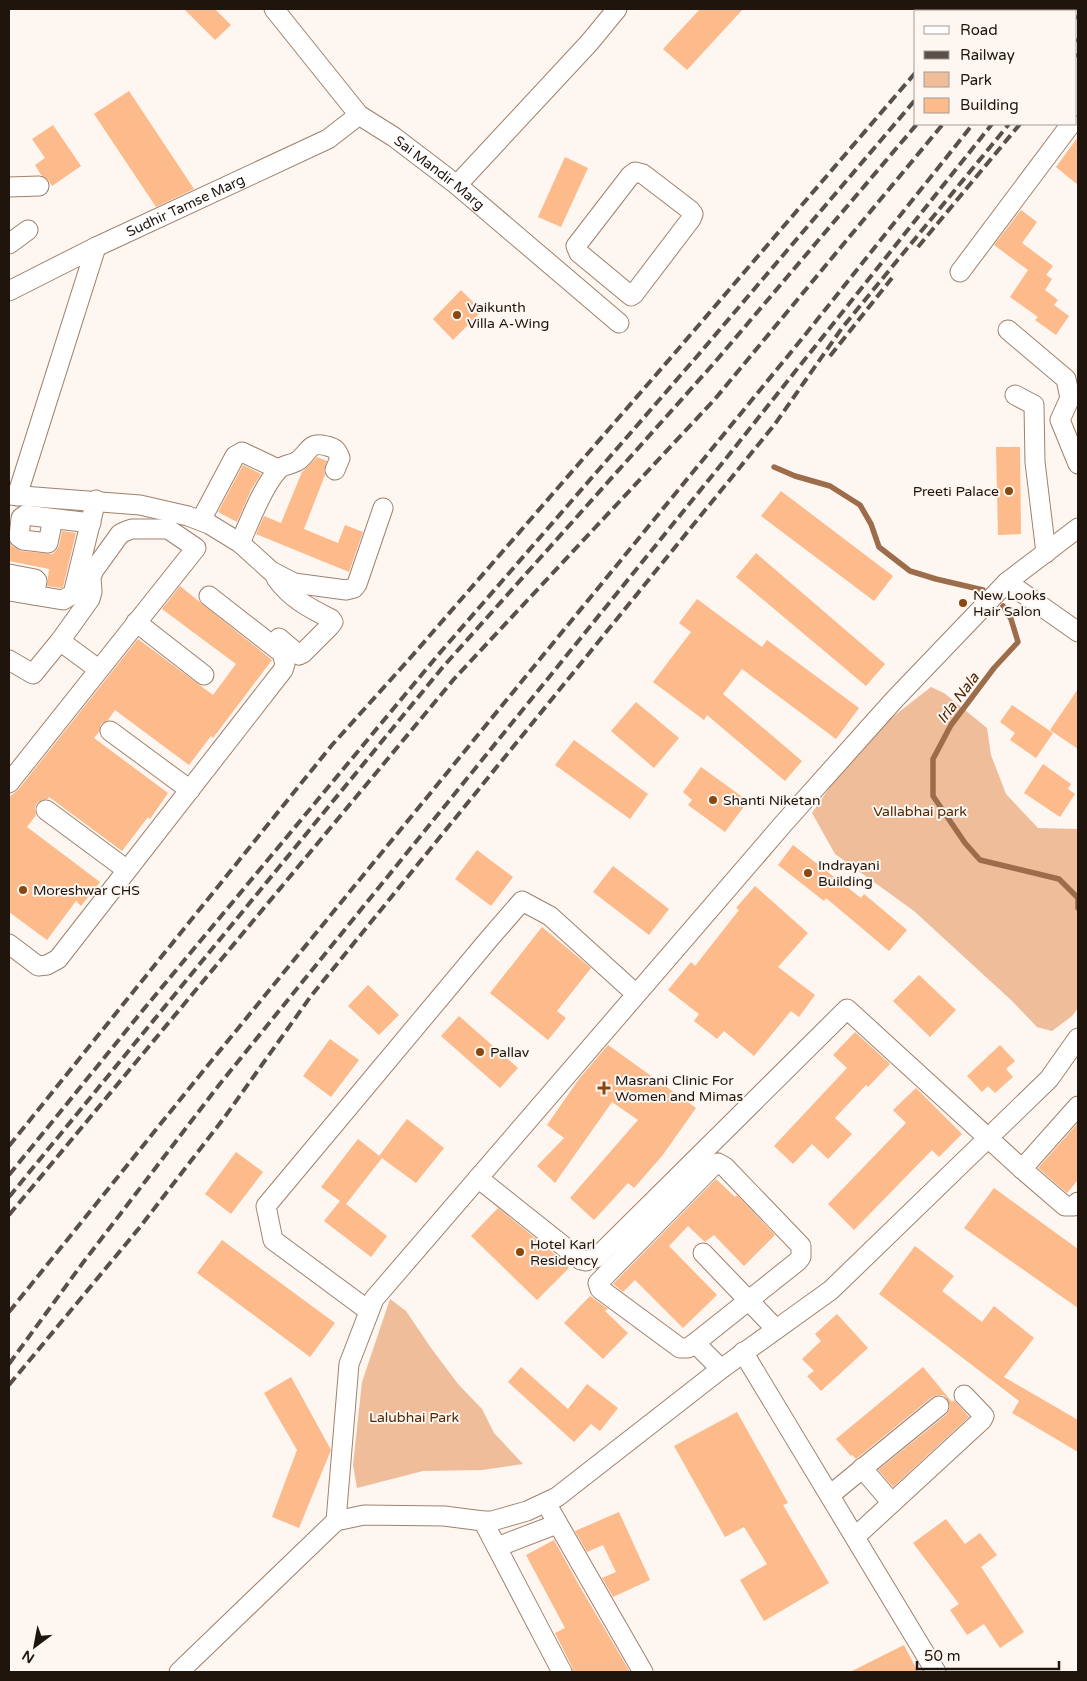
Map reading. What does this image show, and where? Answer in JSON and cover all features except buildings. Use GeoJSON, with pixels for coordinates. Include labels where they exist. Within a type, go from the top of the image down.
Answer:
{"type":"FeatureCollection","features":[{"type":"Feature","properties":{"kind":"street","name":"Sai Mandir Marg"},"geometry":{"type":"LineString","coordinates":[[274,9],[359,115],[394,137],[457,185],[619,323]]}},
{"type":"Feature","properties":{"kind":"street"},"geometry":{"type":"LineString","coordinates":[[457,185],[617,9]]}},
{"type":"Feature","properties":{"kind":"street","name":"Sudhir Tamse Marg"},"geometry":{"type":"LineString","coordinates":[[9,291],[96,247],[328,140],[359,115]]}},
{"type":"Feature","properties":{"kind":"street"},"geometry":{"type":"LineString","coordinates":[[960,272],[1070,125]]}},
{"type":"Feature","properties":{"kind":"street"},"geometry":{"type":"LineString","coordinates":[[639,172],[643,174],[692,211],[691,220],[634,294],[629,295],[603,274],[579,253],[576,246],[632,174],[639,172]]}},
{"type":"Feature","properties":{"kind":"street"},"geometry":{"type":"LineString","coordinates":[[9,187],[39,186]]}},
{"type":"Feature","properties":{"kind":"street"},"geometry":{"type":"LineString","coordinates":[[9,244],[28,230]]}},
{"type":"Feature","properties":{"kind":"street"},"geometry":{"type":"LineString","coordinates":[[96,247],[13,496],[96,500],[140,505],[201,520],[240,543],[271,571],[289,594],[333,622],[299,655],[274,634]]}},
{"type":"Feature","properties":{"kind":"street"},"geometry":{"type":"LineString","coordinates":[[587,296],[603,274]]}},
{"type":"Feature","properties":{"kind":"street"},"geometry":{"type":"LineString","coordinates":[[1008,330],[1066,379],[1070,398],[1060,420],[1078,464]]}},
{"type":"Feature","properties":{"kind":"street"},"geometry":{"type":"LineString","coordinates":[[1014,395],[1034,405],[1035,462],[1046,553]]}},
{"type":"Feature","properties":{"kind":"street"},"geometry":{"type":"LineString","coordinates":[[240,543],[258,500],[278,469],[298,461],[314,444],[319,444],[331,447],[337,451],[340,458],[335,470]]}},
{"type":"Feature","properties":{"kind":"street"},"geometry":{"type":"LineString","coordinates":[[201,520],[235,456],[244,453],[278,469]]}},
{"type":"Feature","properties":{"kind":"street"},"geometry":{"type":"LineString","coordinates":[[9,591],[63,600],[73,594],[96,500]]}},
{"type":"Feature","properties":{"kind":"street"},"geometry":{"type":"LineString","coordinates":[[271,571],[294,583],[346,590],[354,588],[383,508]]}},
{"type":"Feature","properties":{"kind":"street"},"geometry":{"type":"LineString","coordinates":[[53,519],[91,523]]}},
{"type":"Feature","properties":{"kind":"street"},"geometry":{"type":"LineString","coordinates":[[9,660],[31,674],[35,674],[90,599],[92,592],[91,576],[120,534],[132,529],[168,528],[196,548],[98,669],[12,766]]}},
{"type":"Feature","properties":{"kind":"street"},"geometry":{"type":"LineString","coordinates":[[336,1521],[349,1364],[374,1299],[784,823],[888,707],[1007,582],[1078,528]]}},
{"type":"Feature","properties":{"kind":"street"},"geometry":{"type":"LineString","coordinates":[[9,574],[35,579],[34,595]]}},
{"type":"Feature","properties":{"kind":"street"},"geometry":{"type":"LineString","coordinates":[[1007,582],[1078,632]]}},
{"type":"Feature","properties":{"kind":"street"},"geometry":{"type":"LineString","coordinates":[[9,944],[38,966],[47,965],[58,959],[283,670],[286,664],[282,653],[209,596]]}},
{"type":"Feature","properties":{"kind":"street"},"geometry":{"type":"LineString","coordinates":[[136,622],[204,675]]}},
{"type":"Feature","properties":{"kind":"street"},"geometry":{"type":"LineString","coordinates":[[60,641],[98,669]]}},
{"type":"Feature","properties":{"kind":"street"},"geometry":{"type":"LineString","coordinates":[[110,731],[190,790]]}},
{"type":"Feature","properties":{"kind":"street"},"geometry":{"type":"LineString","coordinates":[[46,810],[127,870]]}},
{"type":"Feature","properties":{"kind":"street"},"geometry":{"type":"LineString","coordinates":[[369,1311],[273,1240],[266,1206],[489,939],[522,902],[550,916],[636,994]]}},
{"type":"Feature","properties":{"kind":"street"},"geometry":{"type":"LineString","coordinates":[[663,1203],[712,1166],[721,1164],[802,1246],[801,1257],[798,1261],[685,1349],[677,1347],[600,1289],[598,1283],[617,1249],[847,1009],[1065,1206],[1074,1206],[1078,1202]]}},
{"type":"Feature","properties":{"kind":"street"},"geometry":{"type":"LineString","coordinates":[[179,1672],[269,1583],[336,1521],[364,1515],[500,1518],[546,1503],[743,1352],[831,1290],[1049,1079],[1078,1038]]}},
{"type":"Feature","properties":{"kind":"street"},"geometry":{"type":"LineString","coordinates":[[1022,1169],[1078,1106]]}},
{"type":"Feature","properties":{"kind":"street"},"geometry":{"type":"LineString","coordinates":[[478,1178],[581,1260],[586,1261],[596,1258],[617,1249]]}},
{"type":"Feature","properties":{"kind":"street"},"geometry":{"type":"LineString","coordinates":[[703,1253],[776,1329]]}},
{"type":"Feature","properties":{"kind":"street"},"geometry":{"type":"LineString","coordinates":[[695,1343],[721,1369]]}},
{"type":"Feature","properties":{"kind":"street"},"geometry":{"type":"LineString","coordinates":[[743,1352],[936,1672]]}},
{"type":"Feature","properties":{"kind":"street"},"geometry":{"type":"LineString","coordinates":[[855,1537],[982,1420],[984,1416],[964,1395]]}},
{"type":"Feature","properties":{"kind":"street"},"geometry":{"type":"LineString","coordinates":[[830,1495],[939,1406]]}},
{"type":"Feature","properties":{"kind":"street"},"geometry":{"type":"LineString","coordinates":[[862,1468],[892,1503]]}},
{"type":"Feature","properties":{"kind":"street"},"geometry":{"type":"LineString","coordinates":[[546,1503],[643,1672]]}},
{"type":"Feature","properties":{"kind":"street"},"geometry":{"type":"LineString","coordinates":[[500,1518],[512,1541],[562,1672]]}},
{"type":"Feature","properties":{"kind":"street"},"geometry":{"type":"LineString","coordinates":[[500,1518],[512,1541]]}},
{"type":"Feature","properties":{"kind":"street"},"geometry":{"type":"LineString","coordinates":[[512,1541],[557,1524]]}},
{"type":"Feature","properties":{"kind":"green space","name":"Vallabhai park"},"geometry":{"type":"Polygon","coordinates":[[[931,687],[944,693],[987,728],[991,755],[1006,794],[1038,828],[1078,829],[1078,1008],[1072,1016],[1052,1031],[1037,1027],[1011,1000],[914,911],[835,854],[812,813],[836,778],[881,726],[931,687]]]}},
{"type":"Feature","properties":{"kind":"green space","name":"Lalubhai Park"},"geometry":{"type":"Polygon","coordinates":[[[390,1299],[406,1311],[458,1384],[482,1409],[494,1433],[523,1464],[482,1470],[423,1471],[357,1488],[353,1465],[362,1382],[390,1299]]]}},
{"type":"Feature","properties":{"kind":"waterway","name":"Irla Nala"},"geometry":{"type":"LineString","coordinates":[[774,467],[795,476],[830,486],[860,505],[871,524],[879,547],[910,571],[983,590]]}},
{"type":"Feature","properties":{"kind":"waterway","name":"Irla Nala"},"geometry":{"type":"LineString","coordinates":[[1003,606],[1011,619],[1018,642],[994,668],[951,725],[933,759],[933,796],[965,843],[980,860],[1059,879],[1078,898],[1078,908]]}},
{"type":"Feature","properties":{"kind":"railway"},"geometry":{"type":"LineString","coordinates":[[9,1146],[332,745],[412,656],[914,74]]}},
{"type":"Feature","properties":{"kind":"railway"},"geometry":{"type":"LineString","coordinates":[[9,1175],[143,1010],[438,655],[699,354],[914,101]]}},
{"type":"Feature","properties":{"kind":"railway"},"geometry":{"type":"LineString","coordinates":[[9,1197],[442,668],[715,362],[916,125]]}},
{"type":"Feature","properties":{"kind":"railway"},"geometry":{"type":"LineString","coordinates":[[9,1215],[454,679],[715,399],[942,125]]}},
{"type":"Feature","properties":{"kind":"railway"},"geometry":{"type":"LineString","coordinates":[[9,1312],[204,1070],[805,335],[972,125]]}},
{"type":"Feature","properties":{"kind":"railway"},"geometry":{"type":"LineString","coordinates":[[9,1364],[82,1264],[219,1085],[724,461],[991,125]]}},
{"type":"Feature","properties":{"kind":"railway"},"geometry":{"type":"LineString","coordinates":[[9,1385],[140,1227],[224,1118],[311,996],[775,424],[842,328],[1008,125]]}},
{"type":"Feature","properties":{"kind":"railway"},"geometry":{"type":"LineString","coordinates":[[918,247],[1019,125]]}},
{"type":"Feature","properties":{"kind":"railway"},"geometry":{"type":"LineString","coordinates":[[830,356],[892,278]]}},
{"type":"Feature","properties":{"kind":"place","name":"Vaikunth Villa A-Wing"},"geometry":{"type":"Point","coordinates":[457,315]}},
{"type":"Feature","properties":{"kind":"place","name":"Preeti Palace"},"geometry":{"type":"Point","coordinates":[1009,491]}},
{"type":"Feature","properties":{"kind":"place","name":"New Looks Hair Salon"},"geometry":{"type":"Point","coordinates":[963,603]}},
{"type":"Feature","properties":{"kind":"place","name":"Shanti Niketan"},"geometry":{"type":"Point","coordinates":[713,800]}},
{"type":"Feature","properties":{"kind":"place","name":"Indrayani Building"},"geometry":{"type":"Point","coordinates":[808,873]}},
{"type":"Feature","properties":{"kind":"place","name":"Moreshwar CHS"},"geometry":{"type":"Point","coordinates":[23,890]}},
{"type":"Feature","properties":{"kind":"place","name":"Pallav"},"geometry":{"type":"Point","coordinates":[480,1052]}},
{"type":"Feature","properties":{"kind":"place","name":"Masrani Clinic For Women and Mimas"},"geometry":{"type":"Point","coordinates":[604,1088]}},
{"type":"Feature","properties":{"kind":"place","name":"Hotel Karl Residency"},"geometry":{"type":"Point","coordinates":[520,1252]}}]}
